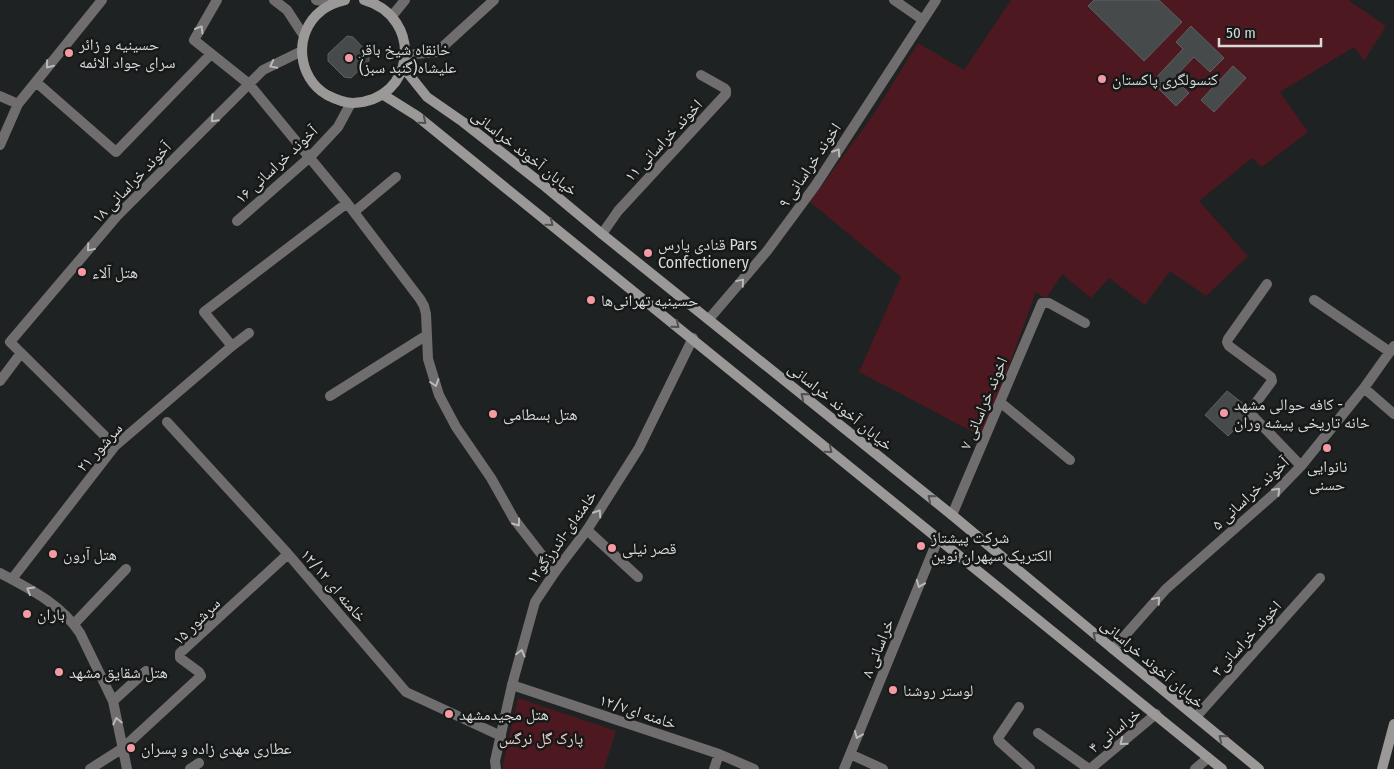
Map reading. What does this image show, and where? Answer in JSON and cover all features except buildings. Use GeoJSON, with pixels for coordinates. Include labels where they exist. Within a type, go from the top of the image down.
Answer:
{"type":"FeatureCollection","features":[{"type":"Feature","properties":{"kind":"main road"},"geometry":{"type":"LineString","coordinates":[[345,0],[333,3],[320,11],[310,22],[304,36],[302,51],[304,67],[311,81],[322,92],[335,100],[351,103],[368,101],[382,94],[395,82],[403,67],[405,55],[404,41],[400,28],[392,16],[380,6],[364,0]]}},
{"type":"Feature","properties":{"kind":"main road","name":"خیابان آخوند خراسانی"},"geometry":{"type":"LineString","coordinates":[[403,67],[427,97],[463,122],[542,184],[952,515],[1113,650],[1260,769]]}},
{"type":"Feature","properties":{"kind":"main road"},"geometry":{"type":"LineString","coordinates":[[382,94],[417,116],[1222,769]]}},
{"type":"Feature","properties":{"kind":"main road"},"geometry":{"type":"LineString","coordinates":[[1382,769],[1394,724]]}},
{"type":"Feature","properties":{"kind":"street"},"geometry":{"type":"LineString","coordinates":[[0,145],[18,104],[102,0]]}},
{"type":"Feature","properties":{"kind":"street"},"geometry":{"type":"LineString","coordinates":[[217,0],[194,40],[249,84],[310,156],[424,306],[428,359],[439,395],[456,426],[491,478],[514,519],[555,572]]}},
{"type":"Feature","properties":{"kind":"street"},"geometry":{"type":"LineString","coordinates":[[274,0],[287,10],[304,36]]}},
{"type":"Feature","properties":{"kind":"street"},"geometry":{"type":"LineString","coordinates":[[316,0],[333,3]]}},
{"type":"Feature","properties":{"kind":"street"},"geometry":{"type":"LineString","coordinates":[[392,16],[405,0]]}},
{"type":"Feature","properties":{"kind":"street"},"geometry":{"type":"LineString","coordinates":[[405,55],[437,52],[494,0]]}},
{"type":"Feature","properties":{"kind":"street"},"geometry":{"type":"LineString","coordinates":[[894,0],[923,20]]}},
{"type":"Feature","properties":{"kind":"street","name":"اخوند خراسانی ۹"},"geometry":{"type":"LineString","coordinates":[[709,319],[767,251],[815,186],[936,0]]}},
{"type":"Feature","properties":{"kind":"street","name":"آخوند خراسانی ۱۸"},"geometry":{"type":"LineString","coordinates":[[21,353],[10,342],[117,216],[263,70],[302,51]]}},
{"type":"Feature","properties":{"kind":"street"},"geometry":{"type":"LineString","coordinates":[[36,82],[116,152],[211,54]]}},
{"type":"Feature","properties":{"kind":"street","name":"اخوند خراسانی ۱۱"},"geometry":{"type":"LineString","coordinates":[[602,234],[618,211],[726,94],[724,88],[701,74]]}},
{"type":"Feature","properties":{"kind":"street"},"geometry":{"type":"LineString","coordinates":[[0,96],[18,104]]}},
{"type":"Feature","properties":{"kind":"street","name":"آخوند خراسانی ۱۶"},"geometry":{"type":"LineString","coordinates":[[237,221],[310,156],[338,127],[351,103]]}},
{"type":"Feature","properties":{"kind":"street"},"geometry":{"type":"LineString","coordinates":[[354,212],[396,177]]}},
{"type":"Feature","properties":{"kind":"street"},"geometry":{"type":"LineString","coordinates":[[232,346],[204,312],[347,203]]}},
{"type":"Feature","properties":{"kind":"street"},"geometry":{"type":"LineString","coordinates":[[1267,284],[1227,342],[1229,346],[1271,377],[1272,381],[1249,412],[1301,466]]}},
{"type":"Feature","properties":{"kind":"street"},"geometry":{"type":"LineString","coordinates":[[1314,300],[1392,349]]}},
{"type":"Feature","properties":{"kind":"street","name":"اخوند خراسانی ۷"},"geometry":{"type":"LineString","coordinates":[[952,515],[1042,304],[1049,304],[1085,323]]}},
{"type":"Feature","properties":{"kind":"street","name":"سرشور ۲۱"},"geometry":{"type":"LineString","coordinates":[[12,579],[115,446],[249,333]]}},
{"type":"Feature","properties":{"kind":"street"},"geometry":{"type":"LineString","coordinates":[[330,396],[427,335]]}},
{"type":"Feature","properties":{"kind":"street","name":"خامنه‌ای-اندرزگو۱۲"},"geometry":{"type":"LineString","coordinates":[[496,769],[495,761],[512,685],[535,602],[587,530],[639,448],[693,338]]}},
{"type":"Feature","properties":{"kind":"street","name":"آخوند خراسانی ۵"},"geometry":{"type":"LineString","coordinates":[[1113,650],[1166,589],[1274,494],[1301,466],[1364,388],[1392,349]]}},
{"type":"Feature","properties":{"kind":"street"},"geometry":{"type":"LineString","coordinates":[[0,381],[21,353],[115,446]]}},
{"type":"Feature","properties":{"kind":"street"},"geometry":{"type":"LineString","coordinates":[[1364,388],[1394,414]]}},
{"type":"Feature","properties":{"kind":"street"},"geometry":{"type":"LineString","coordinates":[[1000,402],[1070,460]]}},
{"type":"Feature","properties":{"kind":"street","name":"خامنه ای ۱۲/۱۲"},"geometry":{"type":"LineString","coordinates":[[167,422],[288,554],[406,692],[501,736]]}},
{"type":"Feature","properties":{"kind":"street"},"geometry":{"type":"LineString","coordinates":[[587,530],[638,577]]}},
{"type":"Feature","properties":{"kind":"street","name":"خراسانی ۸"},"geometry":{"type":"LineString","coordinates":[[844,769],[938,539]]}},
{"type":"Feature","properties":{"kind":"street","name":"سرشور ۱۵"},"geometry":{"type":"LineString","coordinates":[[123,748],[201,676],[199,672],[180,658],[180,653],[288,554]]}},
{"type":"Feature","properties":{"kind":"street"},"geometry":{"type":"LineString","coordinates":[[74,624],[126,569]]}},
{"type":"Feature","properties":{"kind":"street"},"geometry":{"type":"LineString","coordinates":[[0,573],[52,603],[74,624],[80,633],[113,701],[126,769]]}},
{"type":"Feature","properties":{"kind":"street","name":"اخوند خراسانی۳"},"geometry":{"type":"LineString","coordinates":[[1196,717],[1320,578]]}},
{"type":"Feature","properties":{"kind":"street"},"geometry":{"type":"LineString","coordinates":[[113,701],[146,671]]}},
{"type":"Feature","properties":{"kind":"street","name":"خامنه ای۱۲/۷"},"geometry":{"type":"LineString","coordinates":[[512,685],[719,754],[754,769]]}},
{"type":"Feature","properties":{"kind":"street"},"geometry":{"type":"LineString","coordinates":[[1019,707],[998,738],[999,742],[1030,769]]}},
{"type":"Feature","properties":{"kind":"street","name":"خراسانی ۴"},"geometry":{"type":"LineString","coordinates":[[1090,769],[1156,714]]}},
{"type":"Feature","properties":{"kind":"street"},"geometry":{"type":"LineString","coordinates":[[1038,733],[1090,769]]}},
{"type":"Feature","properties":{"kind":"street"},"geometry":{"type":"LineString","coordinates":[[90,769],[123,748]]}},
{"type":"Feature","properties":{"kind":"street"},"geometry":{"type":"LineString","coordinates":[[714,769],[719,754]]}},
{"type":"Feature","properties":{"kind":"street"},"geometry":{"type":"LineString","coordinates":[[850,754],[883,769]]}},
{"type":"Feature","properties":{"kind":"street"},"geometry":{"type":"LineString","coordinates":[[1195,769],[1208,758]]}},
{"type":"Feature","properties":{"kind":"street"},"geometry":{"type":"LineString","coordinates":[[190,769],[199,763]]}},
{"type":"Feature","properties":{"kind":"green space"},"geometry":{"type":"Polygon","coordinates":[[[1011,0],[1094,0],[1088,7],[1144,61],[1181,22],[1159,0],[1348,0],[1386,26],[1364,61],[1354,47],[1280,92],[1308,132],[1262,167],[1252,158],[1199,201],[1248,256],[1206,296],[1170,271],[1145,305],[1109,278],[1091,298],[1062,274],[1046,299],[1036,292],[983,437],[859,372],[901,277],[810,202],[873,115],[918,43],[964,70],[1011,0]],[[1191,26],[1176,42],[1183,49],[1152,82],[1176,106],[1189,93],[1174,78],[1194,57],[1210,72],[1224,58],[1191,26]],[[1233,66],[1201,100],[1214,112],[1246,78],[1233,66]]]}},
{"type":"Feature","properties":{"kind":"green space","name":"پارک گل نرگس"},"geometry":{"type":"Polygon","coordinates":[[[518,698],[616,731],[604,769],[503,769],[518,698]]]}},
{"type":"Feature","properties":{"kind":"place","name":"حسینیه و زائر سرای جواد الائمه"},"geometry":{"type":"Point","coordinates":[69,53]}},
{"type":"Feature","properties":{"kind":"place","name":"خانقاه شیخ باقر علیشاه(گنبد سبز)"},"geometry":{"type":"Point","coordinates":[349,58]}},
{"type":"Feature","properties":{"kind":"place","name":"کنسولگری پاکستان"},"geometry":{"type":"Point","coordinates":[1102,79]}},
{"type":"Feature","properties":{"kind":"place","name":"قنادی پارس Pars Confectionery"},"geometry":{"type":"Point","coordinates":[648,253]}},
{"type":"Feature","properties":{"kind":"place","name":"هتل آلاء"},"geometry":{"type":"Point","coordinates":[82,272]}},
{"type":"Feature","properties":{"kind":"place","name":"حسینیه تهرانی‌ها"},"geometry":{"type":"Point","coordinates":[591,300]}},
{"type":"Feature","properties":{"kind":"place","name":"کافه حوالی مشهد - خانه تاریخی پیشه وران"},"geometry":{"type":"Point","coordinates":[1224,413]}},
{"type":"Feature","properties":{"kind":"place","name":"هتل بسطامی"},"geometry":{"type":"Point","coordinates":[493,414]}},
{"type":"Feature","properties":{"kind":"place","name":"نانوایی حسنی"},"geometry":{"type":"Point","coordinates":[1327,448]}},
{"type":"Feature","properties":{"kind":"place","name":"شرکت پیشتاز الکتریک سپهران نوین"},"geometry":{"type":"Point","coordinates":[921,546]}},
{"type":"Feature","properties":{"kind":"place","name":"قصر نیلی"},"geometry":{"type":"Point","coordinates":[612,548]}},
{"type":"Feature","properties":{"kind":"place","name":"هتل آرون"},"geometry":{"type":"Point","coordinates":[53,554]}},
{"type":"Feature","properties":{"kind":"place","name":"باران"},"geometry":{"type":"Point","coordinates":[27,614]}},
{"type":"Feature","properties":{"kind":"place","name":"هتل شقایق مشهد"},"geometry":{"type":"Point","coordinates":[59,672]}},
{"type":"Feature","properties":{"kind":"place","name":"لوستر روشنا"},"geometry":{"type":"Point","coordinates":[893,690]}},
{"type":"Feature","properties":{"kind":"place","name":"هتل مجيدمشهد"},"geometry":{"type":"Point","coordinates":[449,714]}},
{"type":"Feature","properties":{"kind":"place","name":"عطاری مهدی زاده و پسران"},"geometry":{"type":"Point","coordinates":[131,748]}}]}
